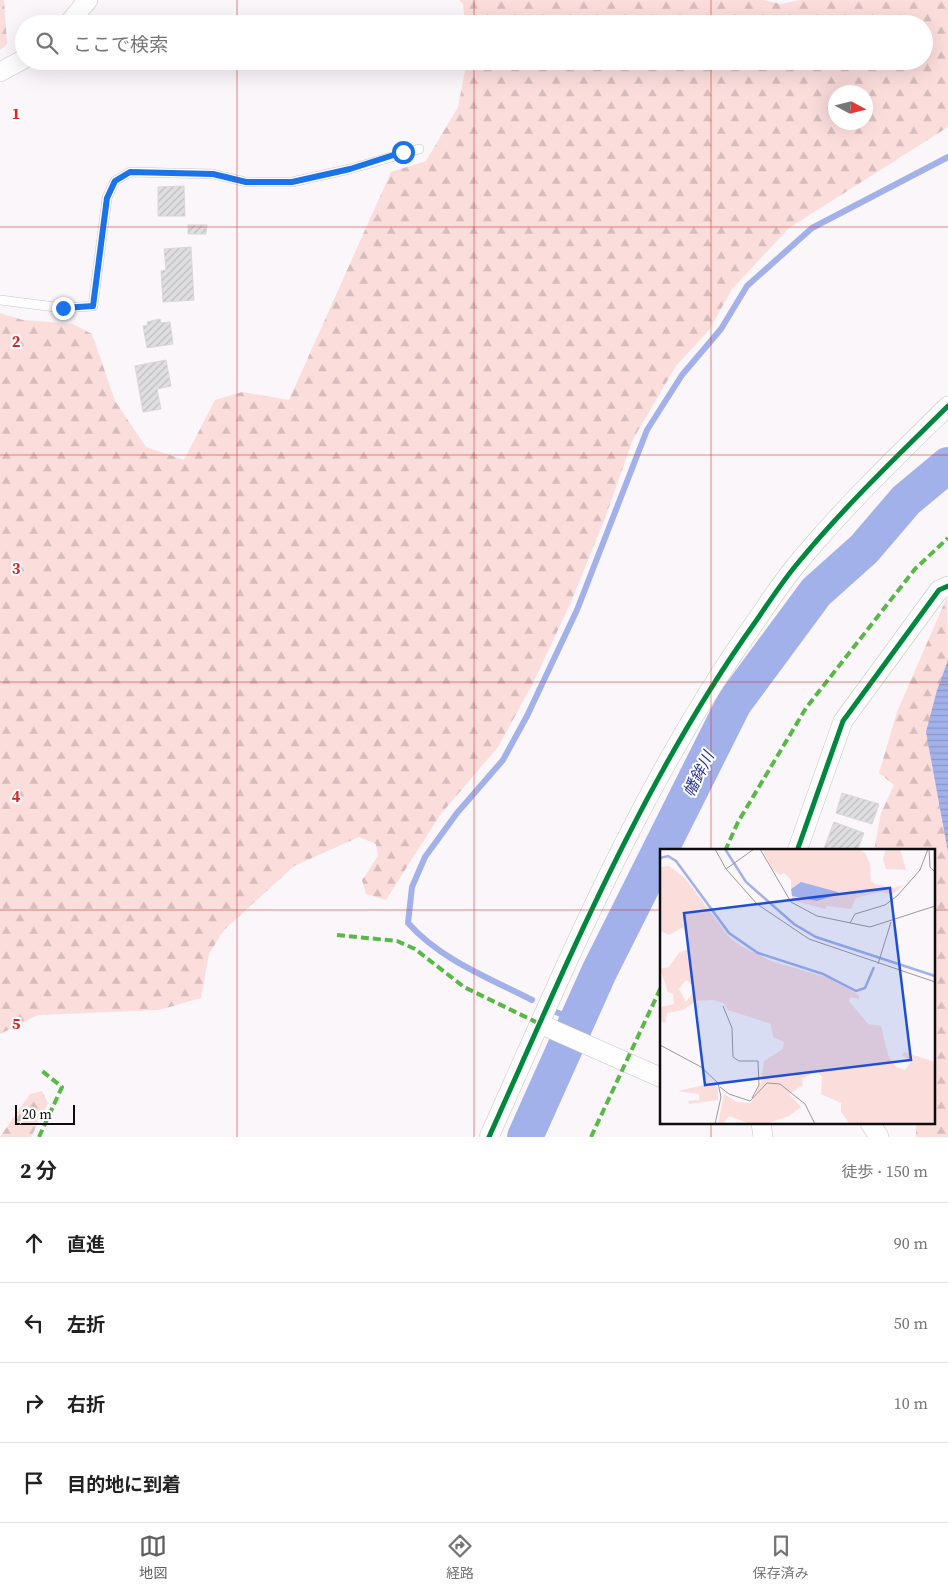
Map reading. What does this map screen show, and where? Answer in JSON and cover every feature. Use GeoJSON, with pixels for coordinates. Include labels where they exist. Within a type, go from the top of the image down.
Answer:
{"type":"FeatureCollection","features":[{"type":"Feature","properties":{"kind":"street"},"geometry":{"type":"LineString","coordinates":[[76,15],[88,0]]}},
{"type":"Feature","properties":{"kind":"street"},"geometry":{"type":"LineString","coordinates":[[0,72],[15,64]]}},
{"type":"Feature","properties":{"kind":"street"},"geometry":{"type":"LineString","coordinates":[[488,1137],[545,1026],[634,821],[726,662],[796,565],[872,480],[948,406]]}},
{"type":"Feature","properties":{"kind":"street"},"geometry":{"type":"LineString","coordinates":[[798,849],[843,721],[939,590],[948,586]]}},
{"type":"Feature","properties":{"kind":"street"},"geometry":{"type":"LineString","coordinates":[[545,1026],[660,1077]]}},
{"type":"Feature","properties":{"kind":"street"},"geometry":{"type":"LineString","coordinates":[[761,1124],[764,1137]]}},
{"type":"Feature","properties":{"kind":"street"},"geometry":{"type":"LineString","coordinates":[[871,1124],[879,1137]]}},
{"type":"Feature","properties":{"kind":"lane"},"geometry":{"type":"LineString","coordinates":[[0,300],[63,308],[93,306],[107,198],[115,181],[130,172],[213,174],[246,182],[292,182],[350,169],[419,149]]}},
{"type":"Feature","properties":{"kind":"green space"},"geometry":{"type":"Polygon","coordinates":[[[0,0],[4,0],[7,44],[0,50],[0,0]]]}},
{"type":"Feature","properties":{"kind":"green space"},"geometry":{"type":"Polygon","coordinates":[[[459,0],[763,0],[781,4],[800,0],[948,0],[948,127],[789,228],[732,289],[709,330],[676,366],[633,439],[605,518],[571,602],[532,685],[498,747],[440,815],[386,900],[366,894],[362,880],[378,856],[376,844],[359,837],[294,866],[224,930],[209,954],[201,998],[159,1010],[38,1015],[0,1034],[0,313],[23,320],[73,324],[92,334],[115,401],[146,447],[184,460],[215,400],[242,392],[289,400],[391,172],[426,161],[458,107],[465,70],[933,70],[933,15],[464,15],[463,4],[459,0]]]}},
{"type":"Feature","properties":{"kind":"green space"},"geometry":{"type":"Polygon","coordinates":[[[947,597],[948,660],[937,690],[936,776],[948,852],[948,1137],[916,1137],[916,1124],[936,1124],[936,849],[874,849],[881,813],[894,785],[879,773],[897,712],[947,597]]]}},
{"type":"Feature","properties":{"kind":"green space"},"geometry":{"type":"Polygon","coordinates":[[[42,1091],[48,1103],[31,1137],[0,1137],[30,1094],[42,1091]]]}},
{"type":"Feature","properties":{"kind":"water"},"geometry":{"type":"Polygon","coordinates":[[[948,660],[948,852],[926,732],[937,690],[948,660]]]}},
{"type":"Feature","properties":{"kind":"building"},"geometry":{"type":"Polygon","coordinates":[[[184,186],[185,216],[158,216],[158,187],[184,186]]]}},
{"type":"Feature","properties":{"kind":"building"},"geometry":{"type":"Polygon","coordinates":[[[188,225],[207,225],[206,234],[188,234],[188,225]]]}},
{"type":"Feature","properties":{"kind":"building"},"geometry":{"type":"Polygon","coordinates":[[[191,247],[194,300],[163,302],[161,271],[166,270],[164,249],[191,247]]]}},
{"type":"Feature","properties":{"kind":"building"},"geometry":{"type":"Polygon","coordinates":[[[160,319],[161,323],[170,322],[173,344],[147,348],[143,326],[148,325],[147,322],[160,319]]]}},
{"type":"Feature","properties":{"kind":"building"},"geometry":{"type":"Polygon","coordinates":[[[166,360],[171,386],[157,389],[161,409],[143,412],[135,366],[166,360]]]}},
{"type":"Feature","properties":{"kind":"building"},"geometry":{"type":"Polygon","coordinates":[[[842,793],[879,804],[872,824],[836,813],[842,793]]]}},
{"type":"Feature","properties":{"kind":"building"},"geometry":{"type":"Polygon","coordinates":[[[834,822],[864,833],[858,849],[824,849],[834,822]]]}},
{"type":"Feature","properties":{"kind":"waterway"},"geometry":{"type":"LineString","coordinates":[[532,1000],[450,958],[435,948],[408,923],[412,887],[425,857],[457,813],[503,760],[527,716],[577,610],[647,430],[682,375],[721,329],[747,286],[812,228],[948,157]]}},
{"type":"Feature","properties":{"kind":"waterway","name":"幡鉾川"},"geometry":{"type":"LineString","coordinates":[[661,849],[734,703],[816,592],[864,549],[906,500],[948,465]]}},
{"type":"Feature","properties":{"kind":"waterway","name":"幡鉾川"},"geometry":{"type":"LineString","coordinates":[[525,1137],[599,972],[660,850]]}},
{"type":"Feature","properties":{"kind":"waterway"},"geometry":{"type":"LineString","coordinates":[[556,1012],[577,1021]]}},
{"type":"Feature","properties":{"kind":"marked path"},"geometry":{"type":"LineString","coordinates":[[726,849],[738,822],[806,708],[915,569],[948,538]]}},
{"type":"Feature","properties":{"kind":"marked path"},"geometry":{"type":"LineString","coordinates":[[337,935],[397,941],[415,949],[464,987],[540,1024]]}},
{"type":"Feature","properties":{"kind":"marked path"},"geometry":{"type":"LineString","coordinates":[[591,1137],[660,989]]}},
{"type":"Feature","properties":{"kind":"marked path"},"geometry":{"type":"LineString","coordinates":[[39,1137],[62,1087],[42,1071]]}},
{"type":"Feature","properties":{"kind":"cycle path"},"geometry":{"type":"LineString","coordinates":[[489,1137],[578,938],[610,872],[643,807],[715,681],[797,564],[851,503],[948,406]]}},
{"type":"Feature","properties":{"kind":"cycle path"},"geometry":{"type":"LineString","coordinates":[[798,849],[843,721],[939,590],[948,586]]}},
{"type":"Feature","properties":{"kind":"route"},"geometry":{"type":"LineString","coordinates":[[63,308],[93,306],[107,198],[115,181],[130,172],[213,174],[246,182],[292,182],[350,169],[403,152]]}}]}
